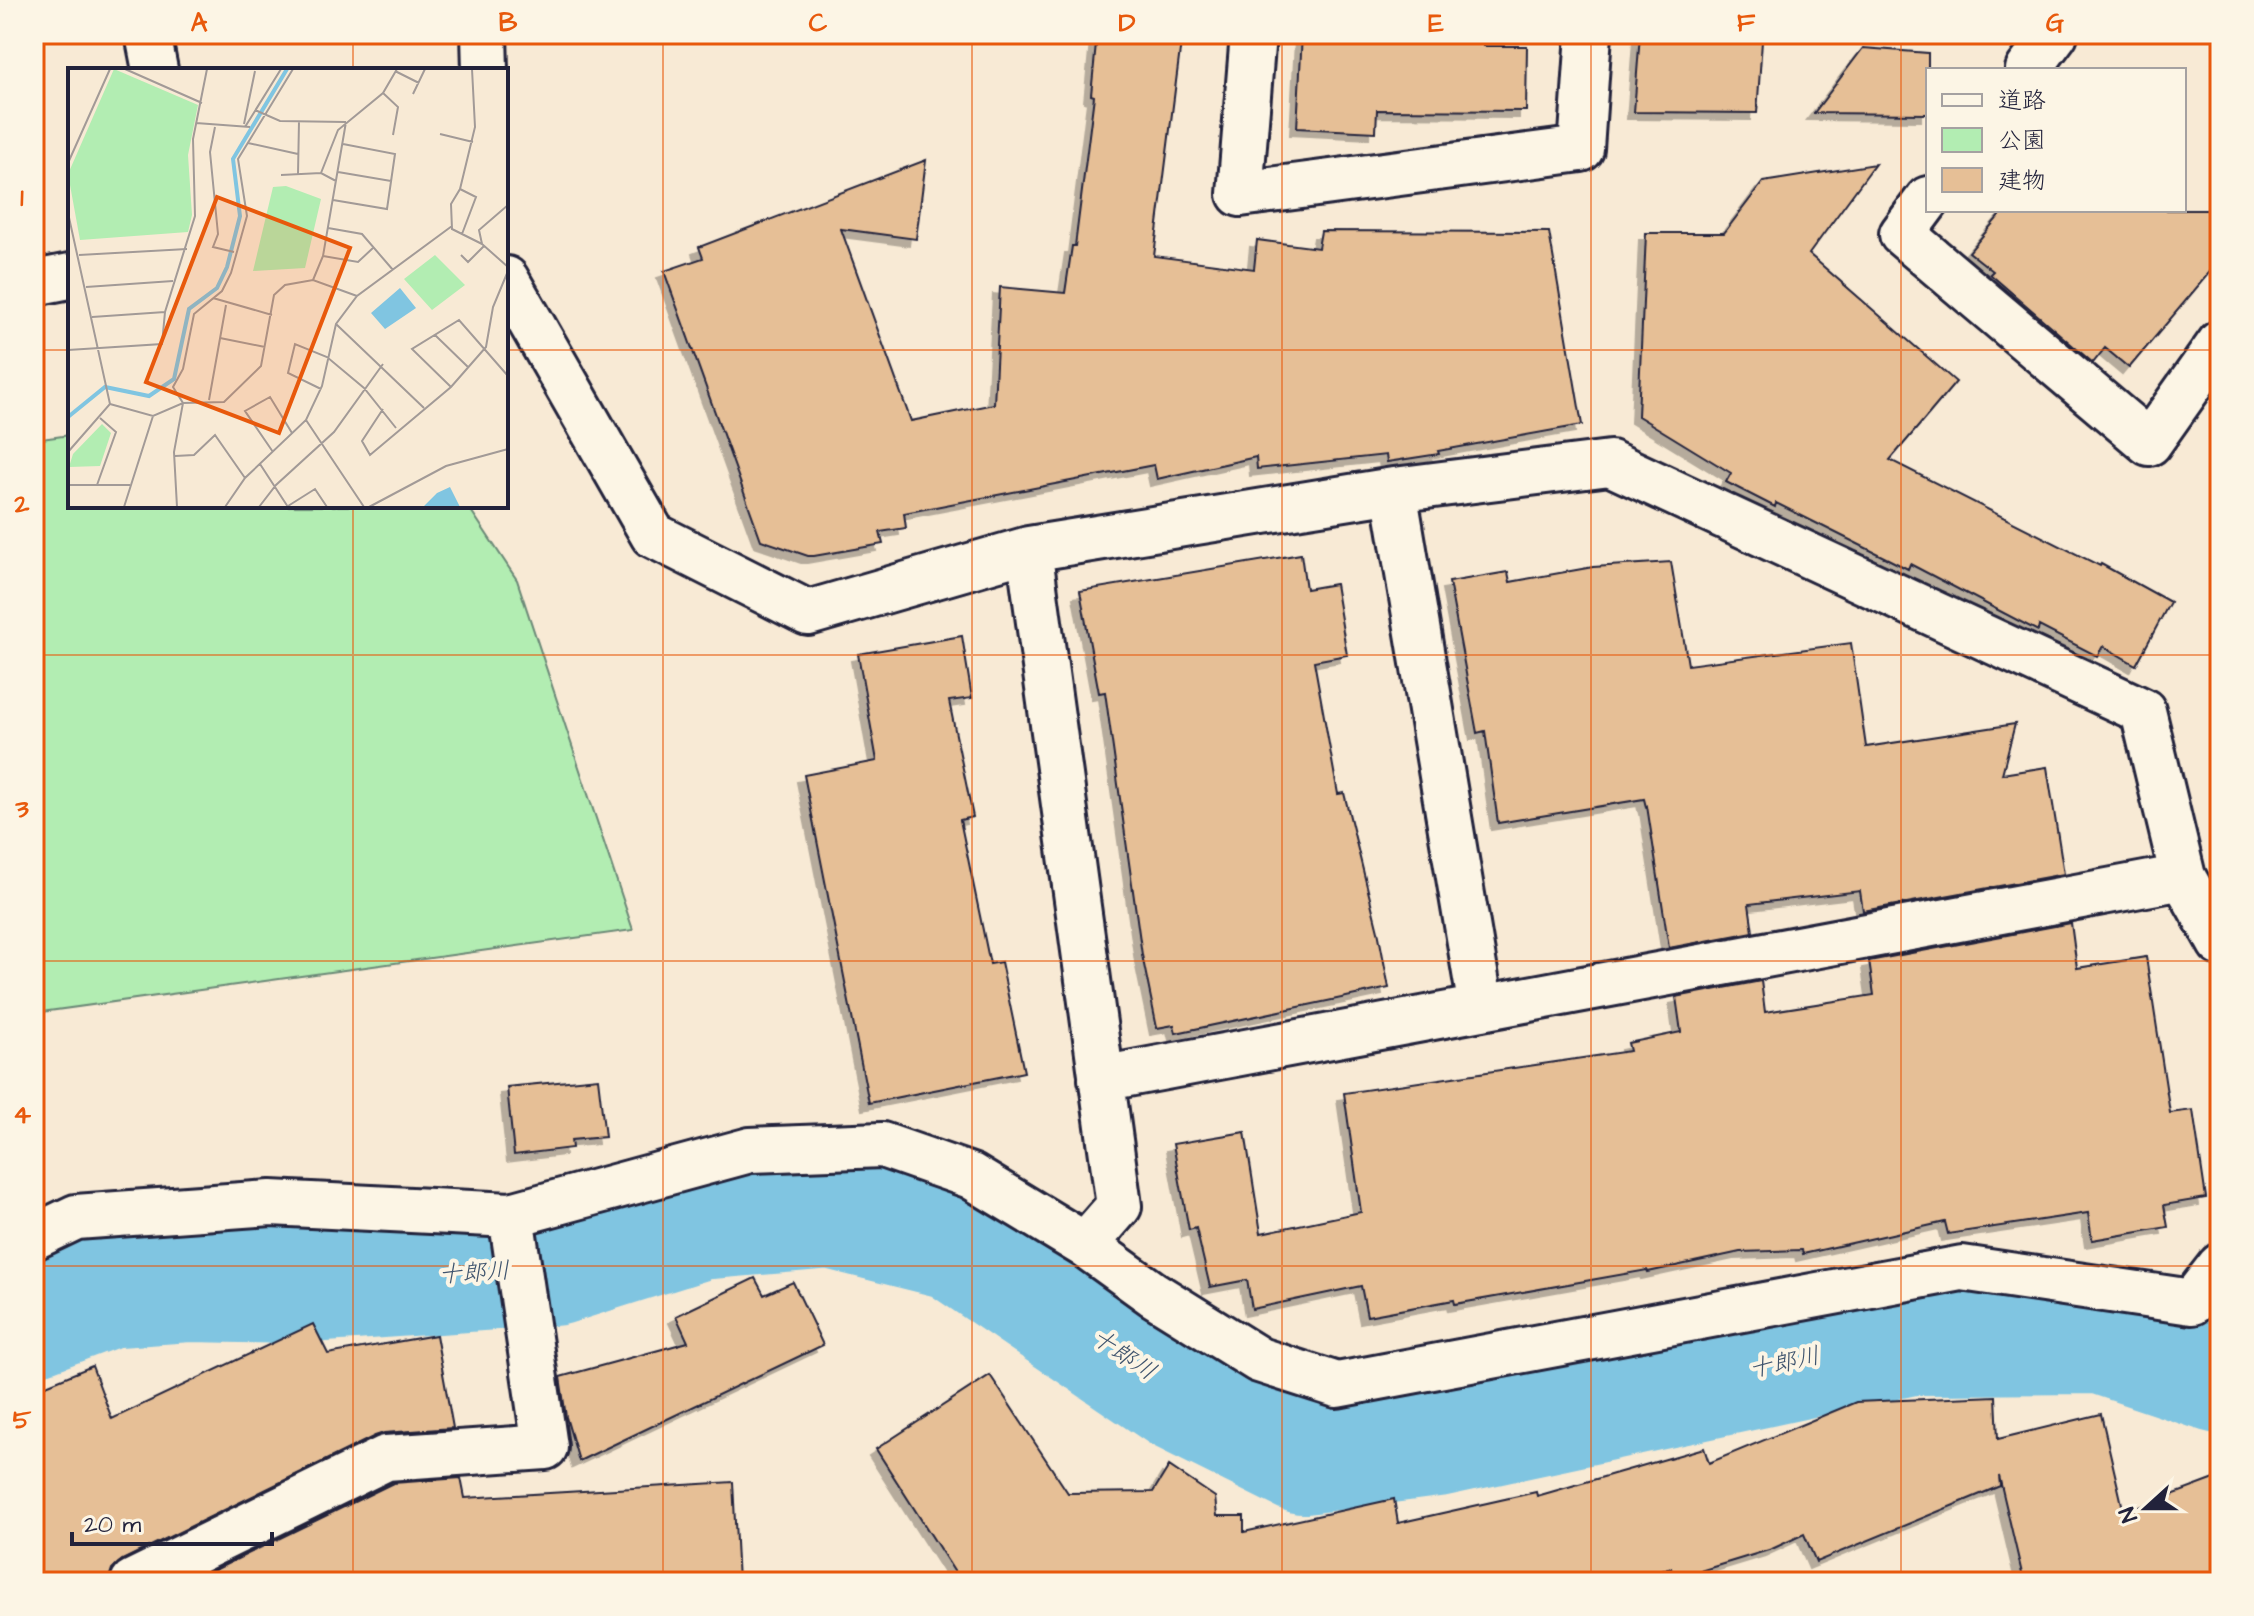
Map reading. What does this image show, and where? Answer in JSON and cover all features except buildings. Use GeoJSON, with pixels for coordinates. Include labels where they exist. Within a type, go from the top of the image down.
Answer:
{"type":"FeatureCollection","features":[{"type":"Feature","properties":{"kind":"street"},"geometry":{"type":"LineString","coordinates":[[148,34],[155,68]]}},
{"type":"Feature","properties":{"kind":"street"},"geometry":{"type":"LineString","coordinates":[[484,34],[485,68]]}},
{"type":"Feature","properties":{"kind":"street"},"geometry":{"type":"LineString","coordinates":[[1253,34],[1240,194],[1581,149],[1589,34]]}},
{"type":"Feature","properties":{"kind":"street"},"geometry":{"type":"LineString","coordinates":[[2030,68],[2055,34]]}},
{"type":"Feature","properties":{"kind":"street"},"geometry":{"type":"LineString","coordinates":[[1926,202],[1902,234],[2149,443],[2220,343]]}},
{"type":"Feature","properties":{"kind":"street"},"geometry":{"type":"LineString","coordinates":[[34,283],[68,276]]}},
{"type":"Feature","properties":{"kind":"street"},"geometry":{"type":"LineString","coordinates":[[508,282],[653,535],[808,613],[1029,549],[1394,490],[1610,463],[2143,711],[2183,877],[2220,943]]}},
{"type":"Feature","properties":{"kind":"street"},"geometry":{"type":"LineString","coordinates":[[1394,490],[1481,1008]]}},
{"type":"Feature","properties":{"kind":"street"},"geometry":{"type":"LineString","coordinates":[[1029,549],[1119,1206],[1085,1245]]}},
{"type":"Feature","properties":{"kind":"street"},"geometry":{"type":"LineString","coordinates":[[1101,1079],[2183,877]]}},
{"type":"Feature","properties":{"kind":"street"},"geometry":{"type":"LineString","coordinates":[[34,1237],[76,1217],[271,1203],[511,1215],[750,1150],[882,1145],[971,1176],[1085,1245],[1153,1294],[1259,1360],[1337,1385],[1962,1268],[2192,1302],[2220,1266]]}},
{"type":"Feature","properties":{"kind":"street"},"geometry":{"type":"LineString","coordinates":[[133,1582],[386,1458],[545,1447],[511,1215]]}},
{"type":"Feature","properties":{"kind":"green space"},"geometry":{"type":"Polygon","coordinates":[[[68,435],[68,508],[469,508],[517,580],[633,930],[34,1013],[34,440],[68,435]]]}},
{"type":"Feature","properties":{"kind":"waterway","name":"十郎川"},"geometry":{"type":"LineString","coordinates":[[34,1315],[106,1288],[191,1282],[298,1284],[553,1266],[699,1220],[831,1209],[956,1240],[1181,1393],[1304,1454],[1436,1437],[1910,1335],[2101,1334],[2220,1374]]}}]}
